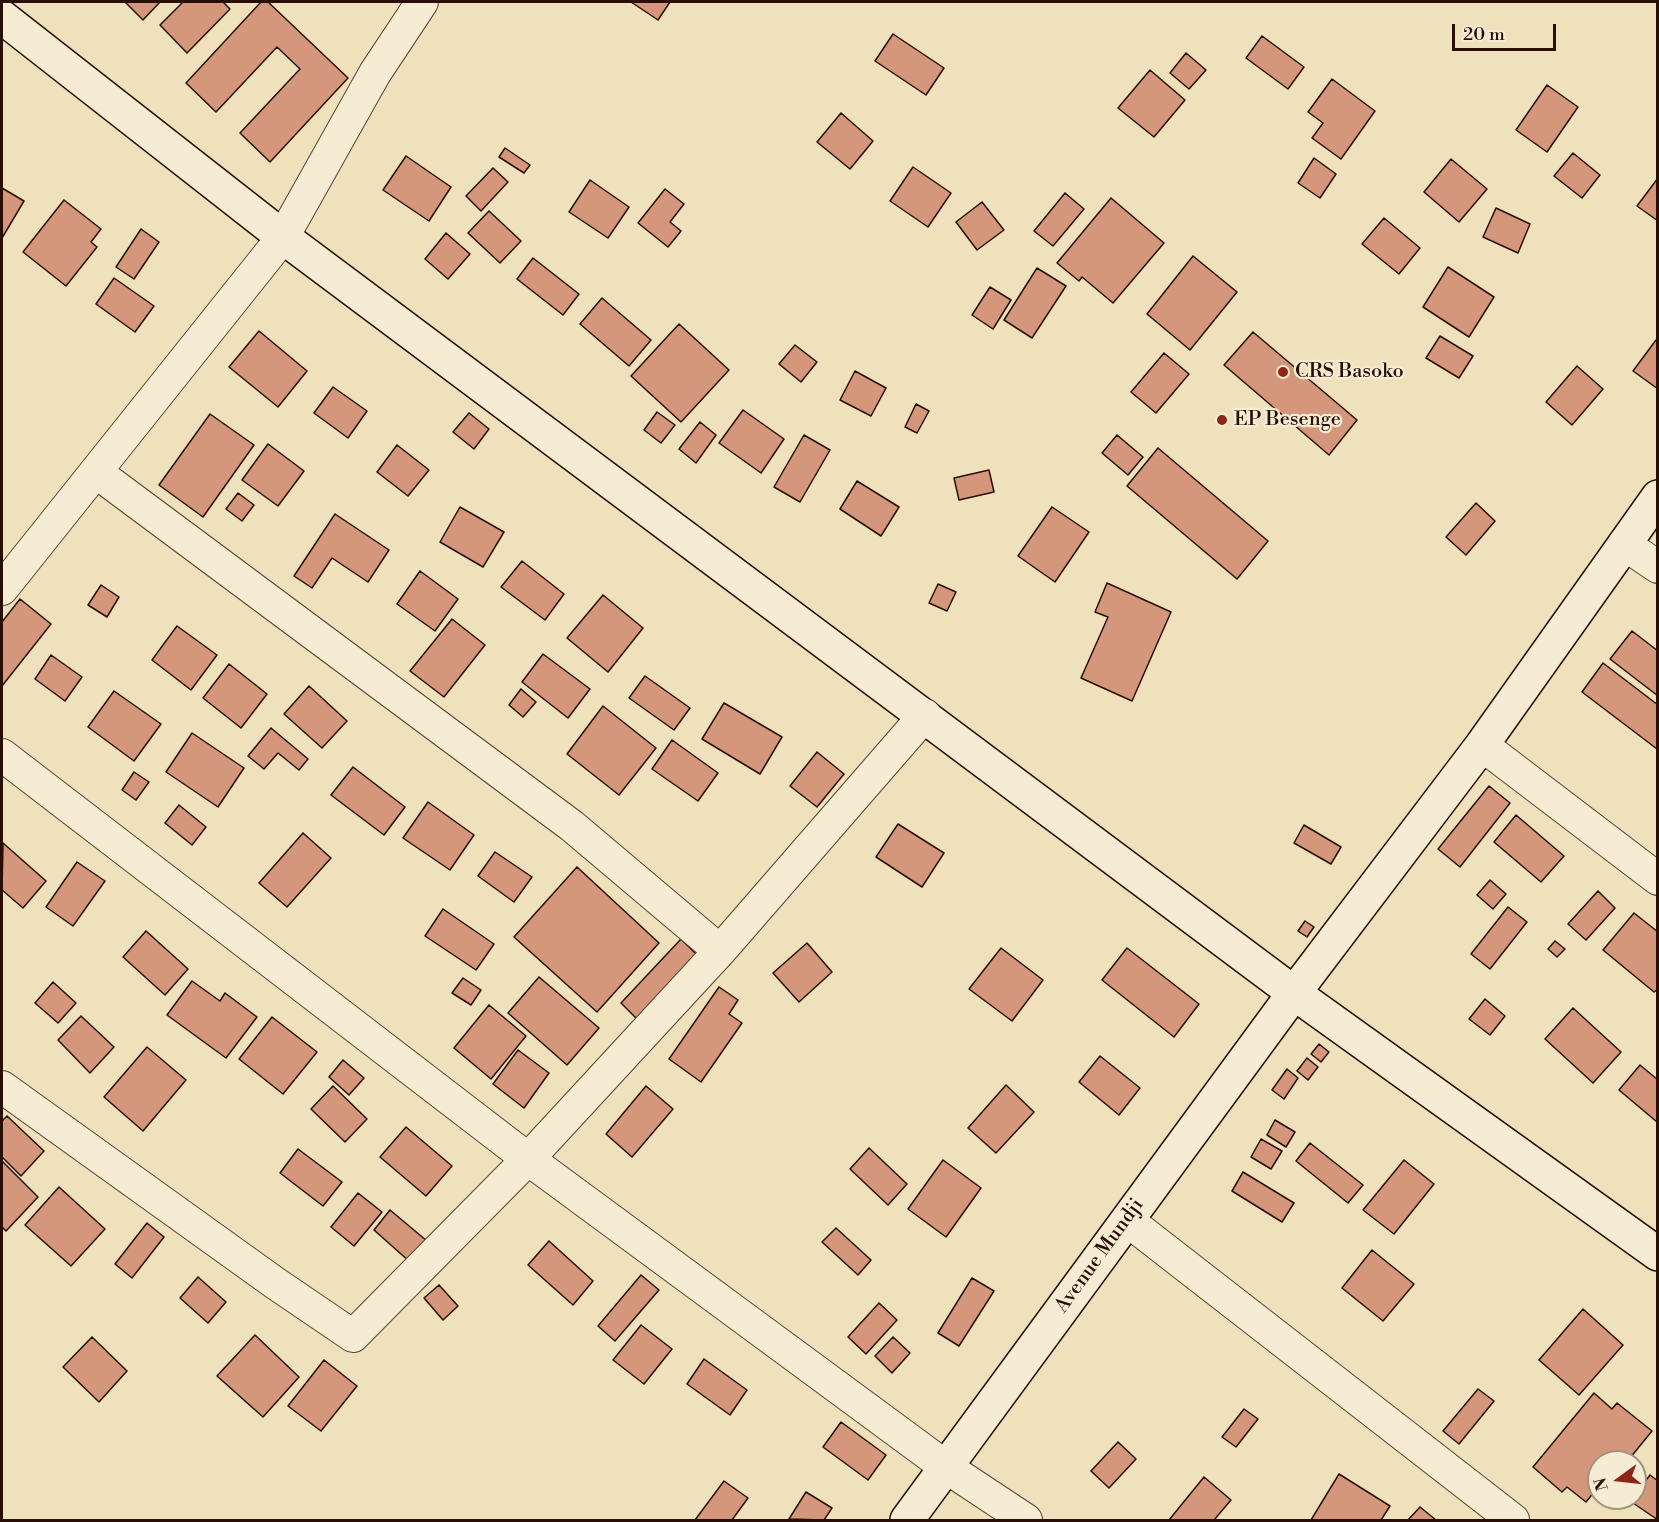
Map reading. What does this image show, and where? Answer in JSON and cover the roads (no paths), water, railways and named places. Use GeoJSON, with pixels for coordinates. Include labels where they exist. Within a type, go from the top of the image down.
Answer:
{"type":"FeatureCollection","features":[{"type":"Feature","properties":{"kind":"street"},"geometry":{"type":"LineString","coordinates":[[2,589],[283,237],[375,73],[422,2]]}},
{"type":"Feature","properties":{"kind":"street"},"geometry":{"type":"LineString","coordinates":[[2,17],[283,237],[1294,993],[1658,1254]]}},
{"type":"Feature","properties":{"kind":"street"},"geometry":{"type":"LineString","coordinates":[[96,472],[572,825],[720,951]]}},
{"type":"Feature","properties":{"kind":"street","name":"Avenue Mundji"},"geometry":{"type":"LineString","coordinates":[[907,1521],[1294,993],[1482,745],[1658,497]]}},
{"type":"Feature","properties":{"kind":"street"},"geometry":{"type":"LineString","coordinates":[[1624,544],[1658,567]]}},
{"type":"Feature","properties":{"kind":"street"},"geometry":{"type":"LineString","coordinates":[[2,1087],[353,1336],[528,1159],[720,951],[925,715]]}},
{"type":"Feature","properties":{"kind":"street"},"geometry":{"type":"LineString","coordinates":[[1482,745],[1658,879]]}},
{"type":"Feature","properties":{"kind":"street"},"geometry":{"type":"LineString","coordinates":[[2,755],[528,1159],[946,1467],[1026,1521]]}},
{"type":"Feature","properties":{"kind":"street"},"geometry":{"type":"LineString","coordinates":[[1127,1220],[1513,1521]]}},
{"type":"Feature","properties":{"kind":"place","name":"CRS Basoko"},"geometry":{"type":"Point","coordinates":[1283,372]}},
{"type":"Feature","properties":{"kind":"place","name":"EP Besenge"},"geometry":{"type":"Point","coordinates":[1222,420]}}]}
